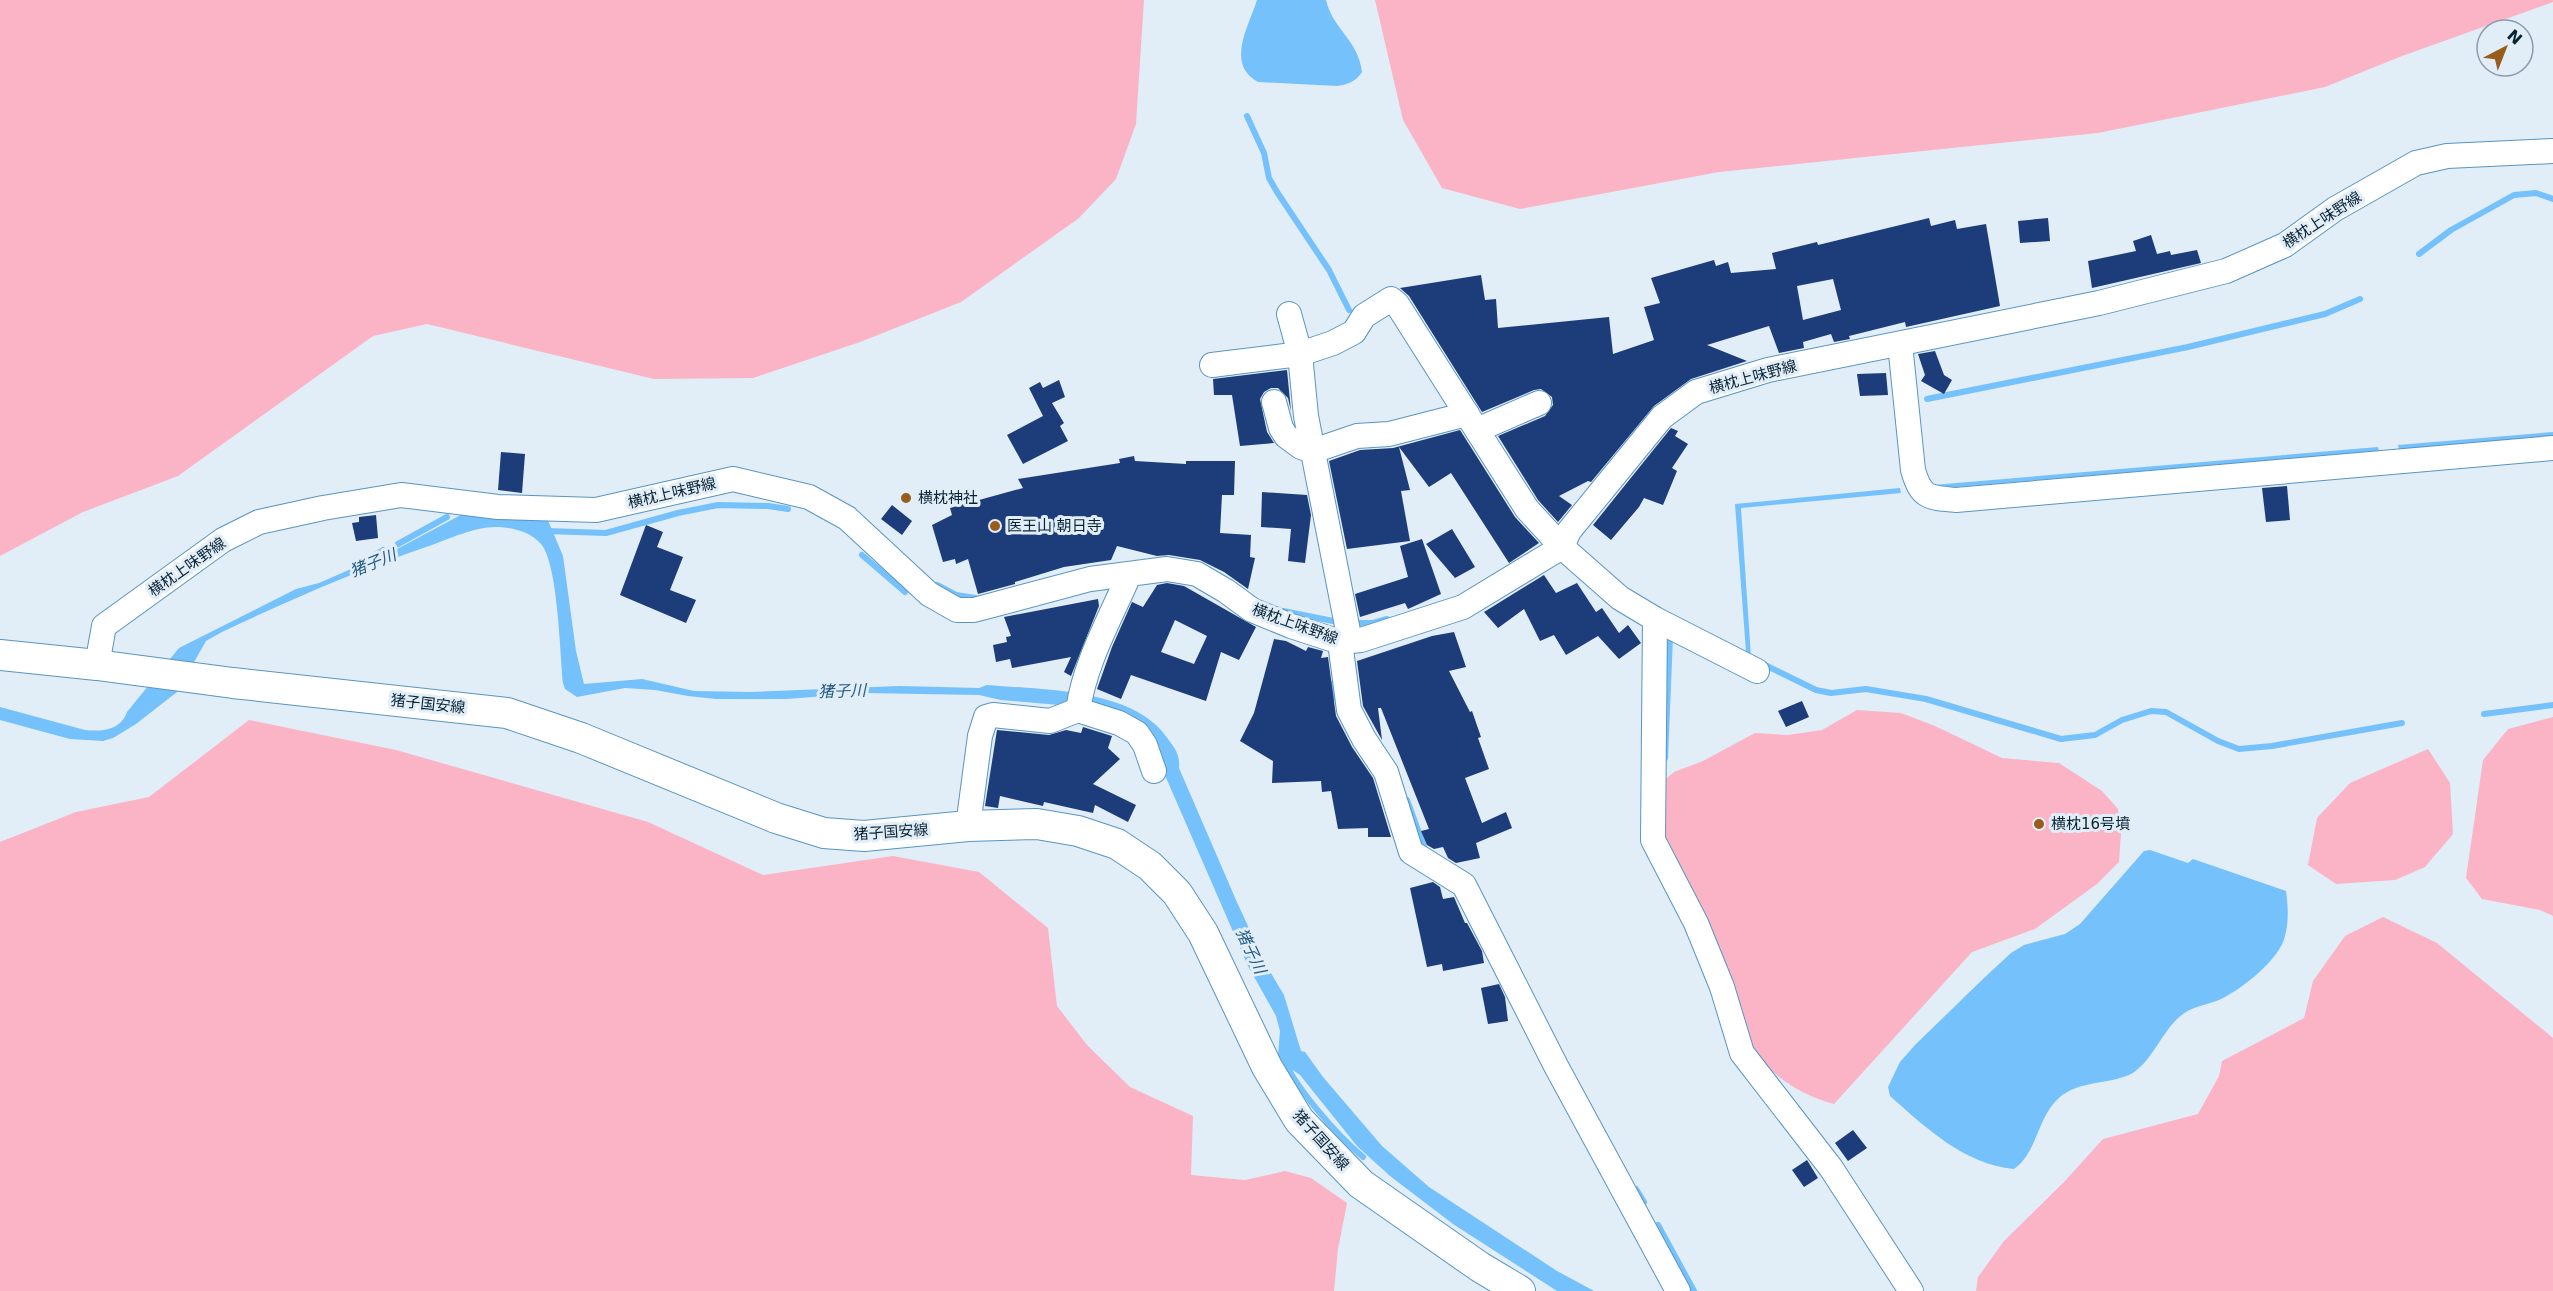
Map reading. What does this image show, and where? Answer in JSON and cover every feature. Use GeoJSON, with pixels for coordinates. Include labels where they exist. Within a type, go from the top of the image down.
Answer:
{"type":"FeatureCollection","features":[{"type":"Feature","properties":{"kind":"main road","name":"猪子国安線"},"geometry":{"type":"LineString","coordinates":[[0,656],[97,664],[190,677],[507,713],[581,738],[776,818],[824,833],[864,836],[968,826],[1037,824],[1078,831],[1117,844],[1150,866],[1177,893],[1203,933],[1267,1067],[1299,1120],[1361,1184],[1480,1267],[1520,1291]]}},
{"type":"Feature","properties":{"kind":"street","name":"横枕上味野線"},"geometry":{"type":"LineString","coordinates":[[97,664],[105,626],[224,540],[259,522],[401,495],[498,507],[596,510],[733,479],[809,497],[832,509],[847,518],[929,594],[957,610],[974,610],[1090,579],[1167,569],[1197,574],[1252,610],[1345,641],[1361,640],[1463,607],[1562,547],[1569,531],[1662,417],[1696,392],[1768,370],[2099,303],[2226,272],[2285,245],[2335,209],[2416,163],[2446,156],[2553,151]]}},
{"type":"Feature","properties":{"kind":"street"},"geometry":{"type":"LineString","coordinates":[[1212,365],[1300,354],[1354,332],[1364,316],[1390,299],[1397,304],[1527,509],[1562,547],[1620,598],[1654,619],[1756,671]]}},
{"type":"Feature","properties":{"kind":"street"},"geometry":{"type":"LineString","coordinates":[[1289,314],[1300,354],[1306,416],[1345,641],[1349,710],[1364,739],[1386,772],[1412,852],[1464,885],[1556,1066],[1678,1291]]}},
{"type":"Feature","properties":{"kind":"street"},"geometry":{"type":"LineString","coordinates":[[1900,344],[1913,470],[1919,487],[1933,498],[1956,500],[2553,448]]}},
{"type":"Feature","properties":{"kind":"street"},"geometry":{"type":"LineString","coordinates":[[1274,402],[1281,428],[1286,436],[1301,447],[1313,451],[1358,436],[1472,422],[1539,403]]}},
{"type":"Feature","properties":{"kind":"street"},"geometry":{"type":"LineString","coordinates":[[1078,711],[1081,689],[1104,629],[1130,575]]}},
{"type":"Feature","properties":{"kind":"street"},"geometry":{"type":"LineString","coordinates":[[1654,619],[1653,840],[1696,923],[1722,987],[1742,1053],[1831,1167],[1911,1291]]}},
{"type":"Feature","properties":{"kind":"street"},"geometry":{"type":"LineString","coordinates":[[968,826],[980,736],[986,717],[993,715],[1050,721],[1078,711],[1119,723],[1137,733],[1145,744],[1154,771]]}},
{"type":"Feature","properties":{"kind":"shaded area"},"geometry":{"type":"Polygon","coordinates":[[[0,0],[1144,0],[1136,124],[1116,179],[1079,218],[961,302],[860,342],[753,378],[654,379],[427,324],[373,336],[178,476],[83,512],[0,556],[0,0]]]}},
{"type":"Feature","properties":{"kind":"shaded area"},"geometry":{"type":"Polygon","coordinates":[[[1375,0],[2553,0],[2553,2],[2508,18],[2475,18],[2475,30],[2325,87],[2098,133],[1719,172],[1520,209],[1442,188],[1403,120],[1375,0]]]}},
{"type":"Feature","properties":{"kind":"shaded area"},"geometry":{"type":"Polygon","coordinates":[[[1857,710],[1901,713],[1935,726],[2002,758],[2059,763],[2102,791],[2118,809],[2121,833],[2119,862],[2097,884],[2035,929],[1972,952],[1834,1104],[1810,1096],[1789,1084],[1752,1051],[1662,836],[1660,784],[1674,772],[1703,761],[1755,733],[1788,735],[1822,730],[1857,710]]]}},
{"type":"Feature","properties":{"kind":"shaded area"},"geometry":{"type":"Polygon","coordinates":[[[2553,717],[2553,916],[2540,910],[2482,899],[2466,878],[2483,760],[2508,729],[2553,717]]]}},
{"type":"Feature","properties":{"kind":"shaded area"},"geometry":{"type":"Polygon","coordinates":[[[249,720],[396,750],[648,822],[763,875],[893,856],[979,872],[1048,928],[1057,1006],[1087,1045],[1130,1087],[1193,1116],[1191,1175],[1245,1180],[1285,1171],[1311,1178],[1347,1203],[1338,1249],[1334,1291],[0,1291],[0,842],[76,812],[149,797],[249,720]]]}},
{"type":"Feature","properties":{"kind":"shaded area"},"geometry":{"type":"Polygon","coordinates":[[[2428,749],[2450,783],[2453,834],[2425,867],[2395,880],[2336,884],[2308,865],[2317,818],[2350,783],[2428,749]]]}},
{"type":"Feature","properties":{"kind":"shaded area"},"geometry":{"type":"Polygon","coordinates":[[[2383,917],[2437,943],[2553,1038],[2553,1291],[1976,1291],[1978,1277],[2004,1241],[2064,1182],[2103,1139],[2198,1114],[2219,1076],[2222,1061],[2304,1018],[2313,981],[2345,936],[2383,917]]]}},
{"type":"Feature","properties":{"kind":"water"},"geometry":{"type":"Polygon","coordinates":[[[1257,0],[1326,0],[1334,19],[1356,51],[1362,72],[1351,82],[1337,86],[1258,82],[1248,74],[1241,55],[1245,33],[1257,0]]]}},
{"type":"Feature","properties":{"kind":"water"},"geometry":{"type":"Polygon","coordinates":[[[2553,432],[2553,437],[2399,450],[2398,445],[2553,432]]]}},
{"type":"Feature","properties":{"kind":"water"},"geometry":{"type":"Polygon","coordinates":[[[2378,447],[2379,451],[1933,489],[1933,485],[2378,447]]]}},
{"type":"Feature","properties":{"kind":"water"},"geometry":{"type":"Polygon","coordinates":[[[1900,488],[1901,493],[1741,508],[1751,657],[1667,615],[1746,652],[1735,504],[1900,488]]]}},
{"type":"Feature","properties":{"kind":"water","name":"猪子川"},"geometry":{"type":"Polygon","coordinates":[[[472,509],[547,518],[563,556],[576,651],[584,684],[642,679],[694,691],[750,692],[900,686],[979,688],[987,685],[1085,695],[1133,710],[1153,722],[1177,753],[1179,768],[1236,900],[1265,963],[1284,995],[1301,1051],[1305,1052],[1323,1077],[1382,1146],[1429,1187],[1557,1271],[1594,1291],[1557,1291],[1453,1224],[1390,1176],[1357,1146],[1300,1075],[1281,1062],[1278,1056],[1280,1031],[1276,1016],[1248,966],[1154,750],[1071,706],[1001,700],[979,695],[865,693],[786,699],[716,699],[625,688],[577,697],[565,689],[563,683],[555,589],[547,554],[537,540],[526,533],[495,527],[462,534],[376,565],[222,632],[206,641],[177,692],[136,724],[113,738],[103,741],[70,739],[0,720],[0,707],[85,730],[98,731],[116,726],[179,648],[296,589],[319,583],[397,549],[472,509]]]}},
{"type":"Feature","properties":{"kind":"water"},"geometry":{"type":"Polygon","coordinates":[[[2150,850],[2188,863],[2193,859],[2286,891],[2288,914],[2282,945],[2259,972],[2230,994],[2183,1014],[2169,1028],[2137,1070],[2129,1075],[2080,1087],[2064,1094],[2048,1111],[2029,1153],[2014,1169],[1996,1166],[1962,1152],[1932,1132],[1890,1096],[1888,1087],[1900,1062],[1984,978],[2011,953],[2024,945],[2065,934],[2080,924],[2144,851],[2150,850]]]}},
{"type":"Feature","properties":{"kind":"building"},"geometry":{"type":"Polygon","coordinates":[[[1929,218],[1931,226],[1955,220],[1957,229],[1986,224],[2000,306],[1906,327],[1905,322],[1834,342],[1831,334],[1803,342],[1804,348],[1779,353],[1769,326],[1707,345],[1747,361],[1691,379],[1654,406],[1591,482],[1588,481],[1559,496],[1572,505],[1558,522],[1538,500],[1498,436],[1545,416],[1553,405],[1552,397],[1541,389],[1534,390],[1482,412],[1409,296],[1400,288],[1481,275],[1485,300],[1496,299],[1498,328],[1609,317],[1613,354],[1654,340],[1644,307],[1660,303],[1651,278],[1714,260],[1716,266],[1728,262],[1731,273],[1776,269],[1772,253],[1817,242],[1818,245],[1929,218]],[[1833,279],[1797,286],[1803,320],[1841,310],[1833,279]]]}},
{"type":"Feature","properties":{"kind":"building"},"geometry":{"type":"Polygon","coordinates":[[[2048,218],[2050,241],[2020,243],[2018,221],[2048,218]]]}},
{"type":"Feature","properties":{"kind":"building"},"geometry":{"type":"Polygon","coordinates":[[[2151,235],[2157,254],[2170,251],[2171,255],[2197,250],[2201,263],[2092,288],[2088,261],[2136,251],[2133,241],[2151,235]]]}},
{"type":"Feature","properties":{"kind":"building"},"geometry":{"type":"Polygon","coordinates":[[[1935,351],[1944,375],[1952,380],[1944,394],[1921,381],[1925,375],[1918,354],[1935,351]]]}},
{"type":"Feature","properties":{"kind":"building"},"geometry":{"type":"Polygon","coordinates":[[[1287,370],[1291,411],[1288,398],[1278,388],[1271,388],[1264,392],[1260,399],[1267,432],[1274,443],[1240,446],[1232,395],[1214,395],[1213,379],[1287,370]]]}},
{"type":"Feature","properties":{"kind":"building"},"geometry":{"type":"Polygon","coordinates":[[[1886,373],[1888,395],[1860,396],[1857,374],[1886,373]]]}},
{"type":"Feature","properties":{"kind":"building"},"geometry":{"type":"Polygon","coordinates":[[[1059,380],[1065,397],[1052,403],[1064,423],[1060,426],[1068,441],[1023,464],[1007,435],[1043,416],[1029,388],[1040,382],[1043,388],[1059,380]]]}},
{"type":"Feature","properties":{"kind":"building"},"geometry":{"type":"Polygon","coordinates":[[[1671,428],[1678,431],[1675,436],[1688,444],[1672,468],[1677,471],[1663,505],[1644,498],[1611,540],[1593,525],[1671,428]]]}},
{"type":"Feature","properties":{"kind":"building"},"geometry":{"type":"Polygon","coordinates":[[[1460,430],[1515,517],[1539,543],[1509,563],[1451,473],[1429,487],[1399,447],[1410,490],[1401,491],[1410,541],[1347,549],[1329,461],[1360,450],[1393,448],[1460,430]]]}},
{"type":"Feature","properties":{"kind":"building"},"geometry":{"type":"Polygon","coordinates":[[[501,452],[525,454],[522,493],[498,490],[501,452]]]}},
{"type":"Feature","properties":{"kind":"building"},"geometry":{"type":"Polygon","coordinates":[[[1134,456],[1135,461],[1186,464],[1186,461],[1235,461],[1234,495],[1222,495],[1220,533],[1251,535],[1250,557],[1255,558],[1248,589],[1224,572],[1200,560],[1169,555],[1157,556],[1117,546],[1111,560],[1064,567],[978,594],[968,559],[956,564],[955,559],[943,562],[932,525],[952,515],[950,508],[1023,488],[1018,479],[1120,463],[1119,459],[1134,456]]]}},
{"type":"Feature","properties":{"kind":"building"},"geometry":{"type":"Polygon","coordinates":[[[2287,486],[2290,520],[2266,522],[2262,488],[2287,486]]]}},
{"type":"Feature","properties":{"kind":"building"},"geometry":{"type":"Polygon","coordinates":[[[1262,492],[1307,495],[1311,515],[1305,563],[1288,561],[1291,529],[1261,527],[1262,492]]]}},
{"type":"Feature","properties":{"kind":"building"},"geometry":{"type":"Polygon","coordinates":[[[892,505],[912,521],[902,535],[881,519],[892,505]]]}},
{"type":"Feature","properties":{"kind":"building"},"geometry":{"type":"Polygon","coordinates":[[[376,515],[378,538],[356,541],[352,523],[359,522],[359,517],[376,515]]]}},
{"type":"Feature","properties":{"kind":"building"},"geometry":{"type":"Polygon","coordinates":[[[646,525],[663,532],[657,547],[683,557],[670,590],[696,600],[686,623],[620,595],[646,525]]]}},
{"type":"Feature","properties":{"kind":"building"},"geometry":{"type":"Polygon","coordinates":[[[1452,529],[1475,567],[1455,578],[1426,544],[1452,529]]]}},
{"type":"Feature","properties":{"kind":"building"},"geometry":{"type":"Polygon","coordinates":[[[1422,539],[1441,594],[1408,609],[1405,603],[1360,617],[1355,594],[1408,577],[1400,546],[1422,539]]]}},
{"type":"Feature","properties":{"kind":"building"},"geometry":{"type":"Polygon","coordinates":[[[1544,575],[1556,593],[1577,583],[1596,612],[1602,608],[1619,633],[1628,625],[1641,643],[1619,659],[1598,636],[1566,655],[1554,635],[1540,641],[1524,609],[1498,628],[1484,612],[1544,575]]]}},
{"type":"Feature","properties":{"kind":"building"},"geometry":{"type":"Polygon","coordinates":[[[1167,583],[1184,586],[1256,627],[1239,660],[1221,652],[1206,701],[1131,675],[1121,699],[1097,689],[1132,602],[1143,607],[1157,585],[1167,583]],[[1175,620],[1161,652],[1194,664],[1207,636],[1175,620]]]}},
{"type":"Feature","properties":{"kind":"building"},"geometry":{"type":"Polygon","coordinates":[[[1098,599],[1099,606],[1071,676],[1064,672],[1071,657],[1012,668],[1010,659],[996,662],[993,645],[1007,642],[1006,637],[1011,636],[1004,617],[1098,599]]]}},
{"type":"Feature","properties":{"kind":"building"},"geometry":{"type":"Polygon","coordinates":[[[1454,632],[1466,667],[1449,671],[1470,712],[1472,711],[1481,737],[1478,738],[1489,769],[1465,778],[1482,823],[1506,812],[1512,828],[1476,843],[1480,858],[1456,863],[1448,858],[1443,847],[1434,849],[1427,845],[1421,831],[1429,829],[1381,708],[1378,708],[1382,740],[1363,706],[1357,661],[1432,636],[1454,632]]]}},
{"type":"Feature","properties":{"kind":"building"},"geometry":{"type":"Polygon","coordinates":[[[1274,639],[1286,641],[1306,651],[1308,647],[1323,651],[1321,658],[1328,657],[1336,716],[1352,747],[1373,778],[1391,837],[1368,837],[1368,828],[1338,829],[1331,791],[1322,792],[1321,781],[1272,783],[1273,761],[1240,741],[1254,713],[1274,639]]]}},
{"type":"Feature","properties":{"kind":"building"},"geometry":{"type":"Polygon","coordinates":[[[1802,701],[1809,717],[1786,727],[1778,711],[1802,701]]]}},
{"type":"Feature","properties":{"kind":"building"},"geometry":{"type":"Polygon","coordinates":[[[1083,727],[1112,736],[1108,748],[1120,759],[1093,784],[1136,805],[1128,822],[1095,805],[1093,813],[1044,802],[1043,806],[1000,796],[998,808],[985,806],[997,730],[1049,735],[1066,730],[1081,733],[1083,727]]]}},
{"type":"Feature","properties":{"kind":"building"},"geometry":{"type":"Polygon","coordinates":[[[1433,882],[1440,887],[1443,899],[1454,897],[1465,923],[1482,951],[1484,963],[1443,971],[1442,964],[1427,967],[1410,888],[1433,882]]]}},
{"type":"Feature","properties":{"kind":"building"},"geometry":{"type":"Polygon","coordinates":[[[1499,984],[1505,997],[1508,1021],[1488,1024],[1481,988],[1499,984]]]}},
{"type":"Feature","properties":{"kind":"building"},"geometry":{"type":"Polygon","coordinates":[[[1853,1130],[1867,1148],[1848,1161],[1835,1143],[1853,1130]]]}},
{"type":"Feature","properties":{"kind":"building"},"geometry":{"type":"Polygon","coordinates":[[[1807,1160],[1818,1178],[1804,1187],[1792,1170],[1807,1160]]]}},
{"type":"Feature","properties":{"kind":"waterway"},"geometry":{"type":"LineString","coordinates":[[1247,116],[1264,153],[1269,178],[1329,270],[1349,310]]}},
{"type":"Feature","properties":{"kind":"waterway"},"geometry":{"type":"LineString","coordinates":[[2419,254],[2451,230],[2514,195],[2536,193],[2553,199]]}},
{"type":"Feature","properties":{"kind":"waterway"},"geometry":{"type":"LineString","coordinates":[[1927,399],[2188,347],[2325,314],[2360,299]]}},
{"type":"Feature","properties":{"kind":"waterway"},"geometry":{"type":"LineString","coordinates":[[546,531],[606,533],[678,513],[718,505],[768,506],[788,509]]}},
{"type":"Feature","properties":{"kind":"waterway","name":"猪子川"},"geometry":{"type":"LineString","coordinates":[[398,544],[447,517]]}},
{"type":"Feature","properties":{"kind":"waterway","name":"猪子川"},"geometry":{"type":"LineString","coordinates":[[361,567],[368,559],[383,550]]}},
{"type":"Feature","properties":{"kind":"waterway"},"geometry":{"type":"LineString","coordinates":[[862,555],[905,592]]}},
{"type":"Feature","properties":{"kind":"waterway"},"geometry":{"type":"LineString","coordinates":[[937,585],[956,595],[975,598]]}},
{"type":"Feature","properties":{"kind":"waterway"},"geometry":{"type":"LineString","coordinates":[[1283,611],[1338,622]]}},
{"type":"Feature","properties":{"kind":"waterway"},"geometry":{"type":"LineString","coordinates":[[1353,623],[1373,623],[1387,619]]}},
{"type":"Feature","properties":{"kind":"waterway"},"geometry":{"type":"LineString","coordinates":[[1665,758],[1670,637]]}},
{"type":"Feature","properties":{"kind":"waterway"},"geometry":{"type":"LineString","coordinates":[[1761,663],[1816,690],[1831,693],[1866,689],[1926,699],[2061,739],[2095,735],[2122,720],[2151,711],[2166,712],[2218,741],[2239,749],[2272,746],[2402,723]]}},
{"type":"Feature","properties":{"kind":"waterway"},"geometry":{"type":"LineString","coordinates":[[1332,684],[1336,698]]}},
{"type":"Feature","properties":{"kind":"waterway"},"geometry":{"type":"LineString","coordinates":[[2484,714],[2553,705]]}},
{"type":"Feature","properties":{"kind":"waterway"},"geometry":{"type":"LineString","coordinates":[[1407,800],[1426,852]]}},
{"type":"Feature","properties":{"kind":"waterway"},"geometry":{"type":"LineString","coordinates":[[1283,1057],[1297,1082],[1318,1110],[1363,1157]]}},
{"type":"Feature","properties":{"kind":"waterway"},"geometry":{"type":"LineString","coordinates":[[1636,1189],[1644,1202]]}},
{"type":"Feature","properties":{"kind":"waterway"},"geometry":{"type":"LineString","coordinates":[[1658,1225],[1694,1291]]}},
{"type":"Feature","properties":{"kind":"place","name":"横枕神社"},"geometry":{"type":"Point","coordinates":[906,498]}},
{"type":"Feature","properties":{"kind":"place","name":"医王山 朝日寺"},"geometry":{"type":"Point","coordinates":[995,526]}},
{"type":"Feature","properties":{"kind":"place","name":"横枕16号墳"},"geometry":{"type":"Point","coordinates":[2039,824]}}]}
